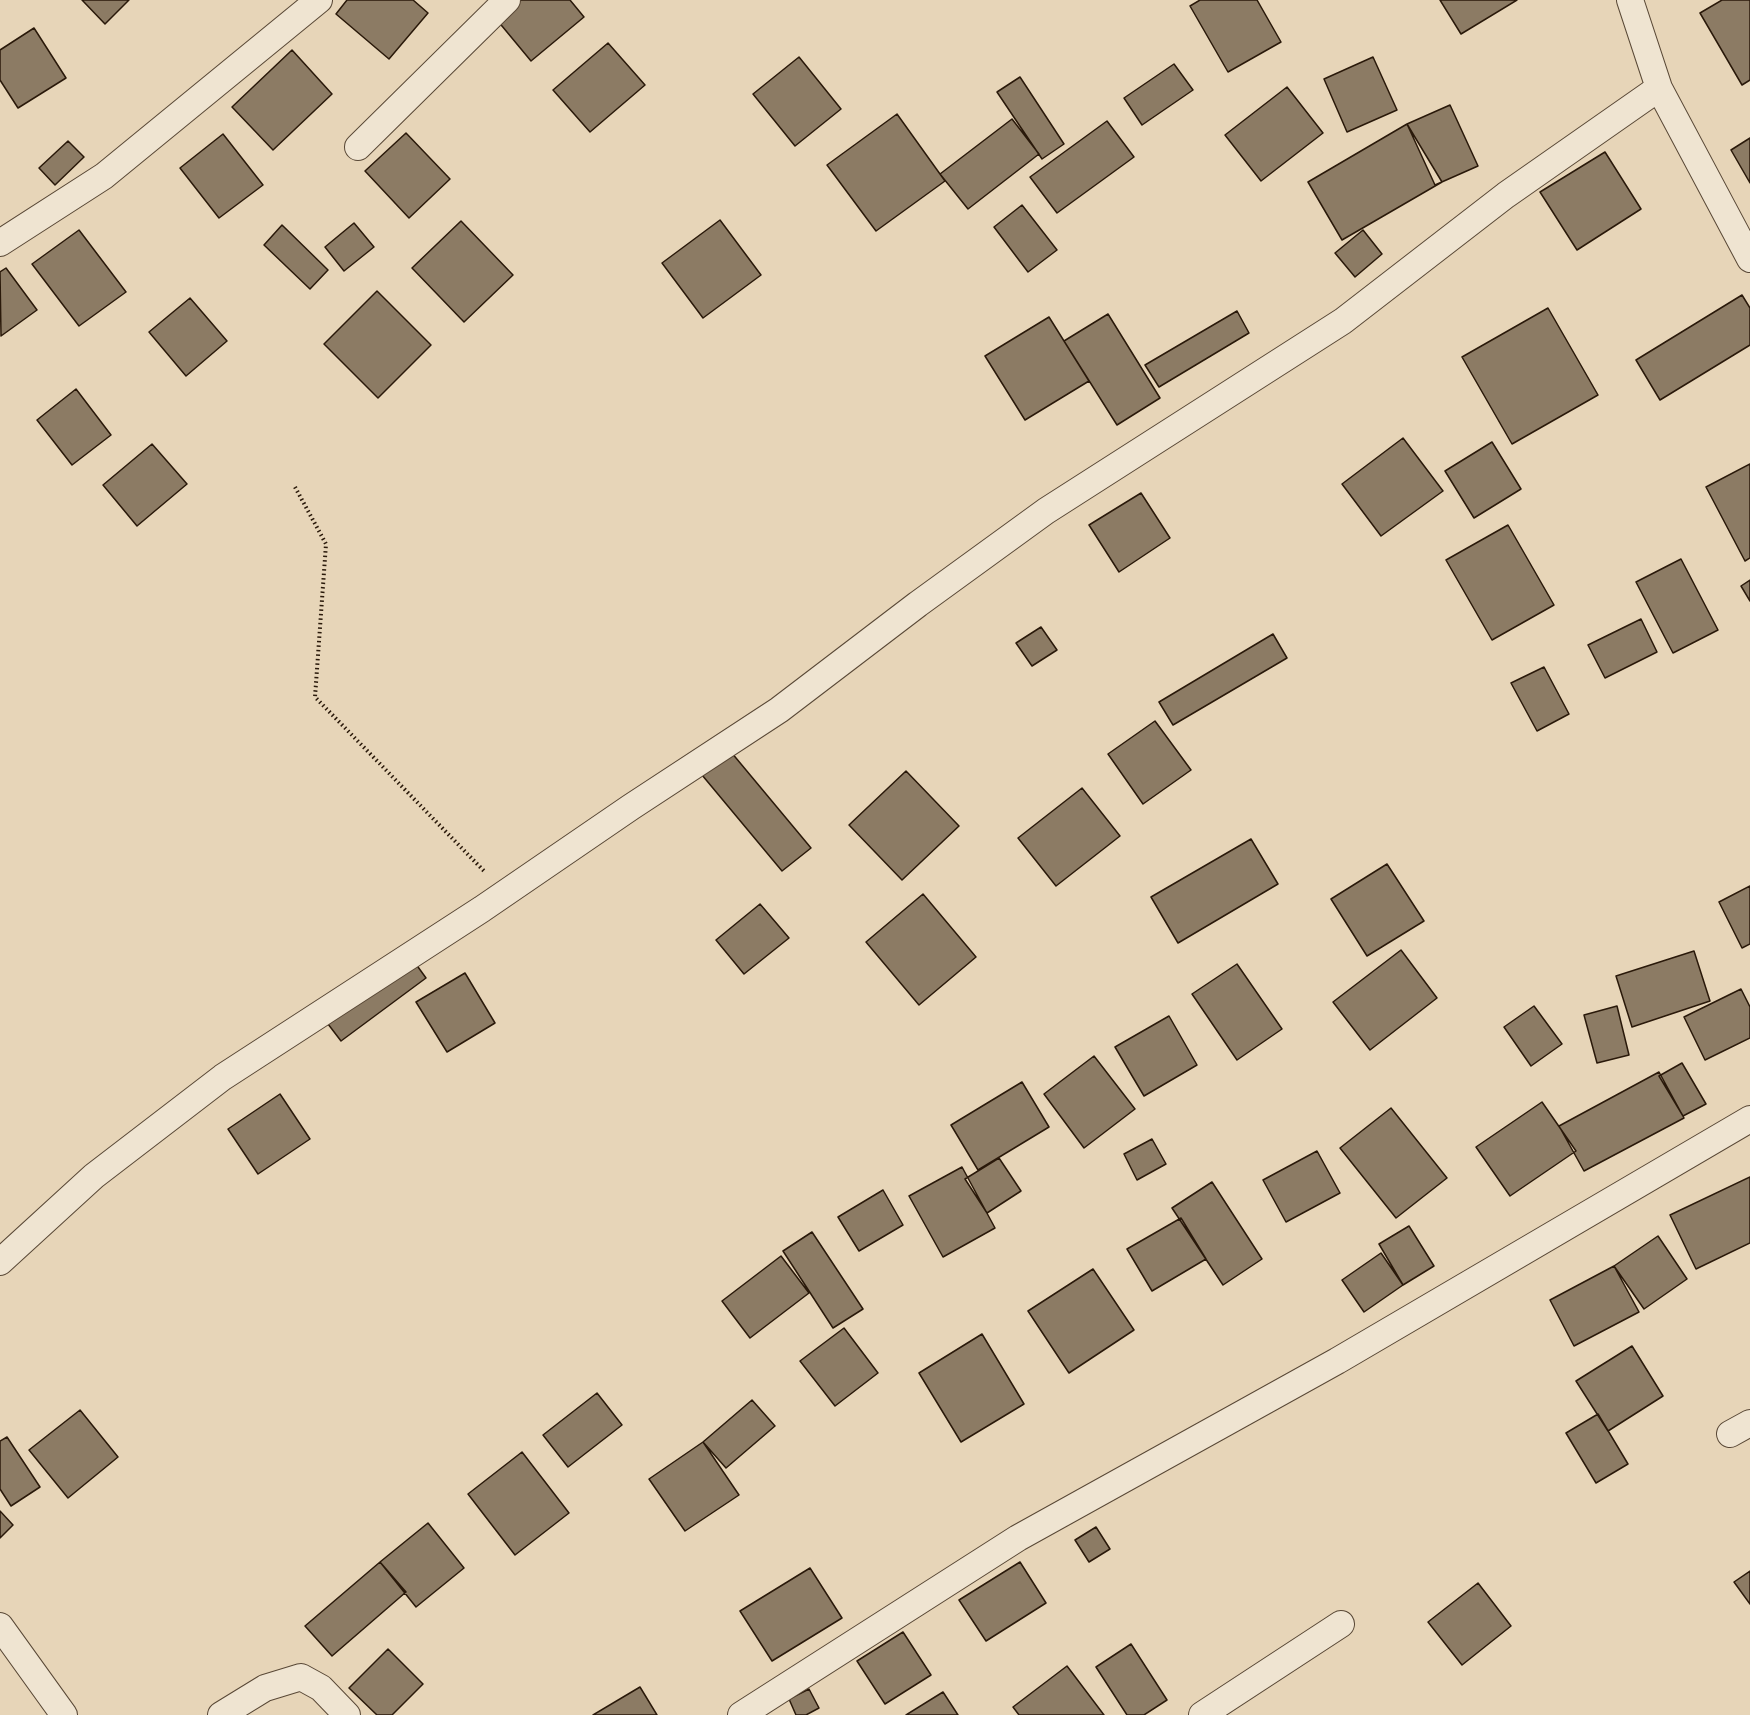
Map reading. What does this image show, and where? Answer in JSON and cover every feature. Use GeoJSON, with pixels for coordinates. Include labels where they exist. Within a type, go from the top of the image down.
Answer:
{"type":"FeatureCollection","features":[{"type":"Feature","properties":{"kind":"street"},"geometry":{"type":"LineString","coordinates":[[0,243],[104,176],[319,0]]}},
{"type":"Feature","properties":{"kind":"street"},"geometry":{"type":"LineString","coordinates":[[358,147],[507,0]]}},
{"type":"Feature","properties":{"kind":"street"},"geometry":{"type":"LineString","coordinates":[[1630,0],[1659,88],[1750,259]]}},
{"type":"Feature","properties":{"kind":"street"},"geometry":{"type":"LineString","coordinates":[[0,1262],[94,1176],[223,1077],[779,710],[918,604],[1046,511],[1343,321],[1506,195],[1659,88]]}},
{"type":"Feature","properties":{"kind":"street"},"geometry":{"type":"LineString","coordinates":[[741,1715],[1018,1538],[1337,1361],[1750,1119]]}},
{"type":"Feature","properties":{"kind":"street"},"geometry":{"type":"LineString","coordinates":[[1202,1715],[1341,1624]]}},
{"type":"Feature","properties":{"kind":"street"},"geometry":{"type":"LineString","coordinates":[[0,1626],[63,1715]]}},
{"type":"Feature","properties":{"kind":"street"},"geometry":{"type":"LineString","coordinates":[[221,1715],[265,1688],[301,1677],[321,1688],[347,1715]]}},
{"type":"Feature","properties":{"kind":"path"},"geometry":{"type":"LineString","coordinates":[[295,487],[326,544],[315,697],[505,893]]}},
{"type":"Feature","properties":{"kind":"building"},"geometry":{"type":"Polygon","coordinates":[[[82,0],[129,0],[105,24],[82,0]]]}},
{"type":"Feature","properties":{"kind":"building"},"geometry":{"type":"Polygon","coordinates":[[[347,0],[413,0],[428,13],[389,59],[336,14],[347,0]]]}},
{"type":"Feature","properties":{"kind":"building"},"geometry":{"type":"Polygon","coordinates":[[[521,0],[570,0],[584,17],[531,61],[497,20],[521,0]]]}},
{"type":"Feature","properties":{"kind":"building"},"geometry":{"type":"Polygon","coordinates":[[[1200,0],[1257,0],[1281,42],[1228,72],[1190,6],[1200,0]]]}},
{"type":"Feature","properties":{"kind":"building"},"geometry":{"type":"Polygon","coordinates":[[[1440,0],[1517,0],[1461,34],[1440,0]]]}},
{"type":"Feature","properties":{"kind":"building"},"geometry":{"type":"Polygon","coordinates":[[[1722,0],[1750,0],[1750,80],[1742,85],[1700,13],[1722,0]]]}},
{"type":"Feature","properties":{"kind":"building"},"geometry":{"type":"Polygon","coordinates":[[[34,28],[66,78],[18,108],[0,80],[0,50],[34,28]]]}},
{"type":"Feature","properties":{"kind":"building"},"geometry":{"type":"Polygon","coordinates":[[[608,43],[645,85],[590,132],[553,90],[608,43]]]}},
{"type":"Feature","properties":{"kind":"building"},"geometry":{"type":"Polygon","coordinates":[[[292,50],[332,94],[273,150],[232,107],[292,50]]]}},
{"type":"Feature","properties":{"kind":"building"},"geometry":{"type":"Polygon","coordinates":[[[799,57],[841,109],[795,146],[753,94],[799,57]]]}},
{"type":"Feature","properties":{"kind":"building"},"geometry":{"type":"Polygon","coordinates":[[[1373,57],[1397,110],[1347,132],[1324,79],[1373,57]]]}},
{"type":"Feature","properties":{"kind":"building"},"geometry":{"type":"Polygon","coordinates":[[[1174,64],[1193,90],[1142,125],[1124,98],[1174,64]]]}},
{"type":"Feature","properties":{"kind":"building"},"geometry":{"type":"Polygon","coordinates":[[[1020,77],[1064,144],[1042,159],[997,92],[1020,77]]]}},
{"type":"Feature","properties":{"kind":"building"},"geometry":{"type":"Polygon","coordinates":[[[1287,87],[1323,133],[1261,181],[1225,135],[1287,87]]]}},
{"type":"Feature","properties":{"kind":"building"},"geometry":{"type":"Polygon","coordinates":[[[1450,105],[1478,166],[1435,185],[1407,124],[1450,105]]]}},
{"type":"Feature","properties":{"kind":"building"},"geometry":{"type":"Polygon","coordinates":[[[897,114],[945,181],[876,231],[827,165],[897,114]]]}},
{"type":"Feature","properties":{"kind":"building"},"geometry":{"type":"Polygon","coordinates":[[[1012,119],[1039,154],[968,209],[940,174],[1012,119]]]}},
{"type":"Feature","properties":{"kind":"building"},"geometry":{"type":"Polygon","coordinates":[[[1107,121],[1134,157],[1057,213],[1030,177],[1107,121]]]}},
{"type":"Feature","properties":{"kind":"building"},"geometry":{"type":"Polygon","coordinates":[[[1407,124],[1442,182],[1342,240],[1308,182],[1407,124]]]}},
{"type":"Feature","properties":{"kind":"building"},"geometry":{"type":"Polygon","coordinates":[[[406,133],[450,179],[409,218],[365,171],[406,133]]]}},
{"type":"Feature","properties":{"kind":"building"},"geometry":{"type":"Polygon","coordinates":[[[223,134],[263,185],[219,218],[180,168],[223,134]]]}},
{"type":"Feature","properties":{"kind":"building"},"geometry":{"type":"Polygon","coordinates":[[[1750,138],[1750,183],[1731,150],[1750,138]]]}},
{"type":"Feature","properties":{"kind":"building"},"geometry":{"type":"Polygon","coordinates":[[[68,141],[84,157],[55,185],[39,168],[68,141]]]}},
{"type":"Feature","properties":{"kind":"building"},"geometry":{"type":"Polygon","coordinates":[[[1605,152],[1641,209],[1577,250],[1540,192],[1605,152]]]}},
{"type":"Feature","properties":{"kind":"building"},"geometry":{"type":"Polygon","coordinates":[[[1022,205],[1057,250],[1028,272],[994,227],[1022,205]]]}},
{"type":"Feature","properties":{"kind":"building"},"geometry":{"type":"Polygon","coordinates":[[[720,220],[761,275],[703,318],[662,263],[720,220]]]}},
{"type":"Feature","properties":{"kind":"building"},"geometry":{"type":"Polygon","coordinates":[[[461,221],[513,275],[464,322],[412,268],[461,221]]]}},
{"type":"Feature","properties":{"kind":"building"},"geometry":{"type":"Polygon","coordinates":[[[354,223],[374,247],[344,271],[325,247],[354,223]]]}},
{"type":"Feature","properties":{"kind":"building"},"geometry":{"type":"Polygon","coordinates":[[[282,225],[328,270],[310,289],[264,245],[282,225]]]}},
{"type":"Feature","properties":{"kind":"building"},"geometry":{"type":"Polygon","coordinates":[[[79,230],[126,292],[79,326],[32,264],[79,230]]]}},
{"type":"Feature","properties":{"kind":"building"},"geometry":{"type":"Polygon","coordinates":[[[1363,230],[1382,254],[1355,277],[1335,253],[1363,230]]]}},
{"type":"Feature","properties":{"kind":"building"},"geometry":{"type":"Polygon","coordinates":[[[6,268],[37,310],[1,336],[0,272],[6,268]]]}},
{"type":"Feature","properties":{"kind":"building"},"geometry":{"type":"Polygon","coordinates":[[[377,291],[431,345],[378,398],[324,344],[377,291]]]}},
{"type":"Feature","properties":{"kind":"building"},"geometry":{"type":"Polygon","coordinates":[[[1742,295],[1750,308],[1750,345],[1660,400],[1636,360],[1742,295]]]}},
{"type":"Feature","properties":{"kind":"building"},"geometry":{"type":"Polygon","coordinates":[[[190,298],[227,341],[186,376],[149,332],[190,298]]]}},
{"type":"Feature","properties":{"kind":"building"},"geometry":{"type":"Polygon","coordinates":[[[1548,308],[1598,395],[1512,444],[1462,357],[1548,308]]]}},
{"type":"Feature","properties":{"kind":"building"},"geometry":{"type":"Polygon","coordinates":[[[1237,311],[1249,333],[1159,387],[1145,365],[1237,311]]]}},
{"type":"Feature","properties":{"kind":"building"},"geometry":{"type":"Polygon","coordinates":[[[1108,314],[1160,398],[1117,425],[1064,341],[1108,314]]]}},
{"type":"Feature","properties":{"kind":"building"},"geometry":{"type":"Polygon","coordinates":[[[1049,317],[1089,381],[1025,420],[985,356],[1049,317]]]}},
{"type":"Feature","properties":{"kind":"building"},"geometry":{"type":"Polygon","coordinates":[[[76,389],[111,435],[72,465],[37,420],[76,389]]]}},
{"type":"Feature","properties":{"kind":"building"},"geometry":{"type":"Polygon","coordinates":[[[1403,438],[1443,491],[1381,536],[1342,484],[1403,438]]]}},
{"type":"Feature","properties":{"kind":"building"},"geometry":{"type":"Polygon","coordinates":[[[1492,442],[1521,489],[1474,518],[1445,471],[1492,442]]]}},
{"type":"Feature","properties":{"kind":"building"},"geometry":{"type":"Polygon","coordinates":[[[152,444],[187,484],[137,526],[103,485],[152,444]]]}},
{"type":"Feature","properties":{"kind":"building"},"geometry":{"type":"Polygon","coordinates":[[[1750,464],[1750,558],[1745,561],[1706,487],[1750,464]]]}},
{"type":"Feature","properties":{"kind":"building"},"geometry":{"type":"Polygon","coordinates":[[[1141,493],[1170,538],[1119,572],[1089,525],[1141,493]]]}},
{"type":"Feature","properties":{"kind":"building"},"geometry":{"type":"Polygon","coordinates":[[[1508,525],[1554,605],[1492,640],[1446,560],[1508,525]]]}},
{"type":"Feature","properties":{"kind":"building"},"geometry":{"type":"Polygon","coordinates":[[[1681,559],[1718,630],[1673,653],[1636,582],[1681,559]]]}},
{"type":"Feature","properties":{"kind":"building"},"geometry":{"type":"Polygon","coordinates":[[[1750,580],[1750,601],[1741,586],[1750,580]]]}},
{"type":"Feature","properties":{"kind":"building"},"geometry":{"type":"Polygon","coordinates":[[[1641,619],[1657,652],[1605,678],[1588,645],[1641,619]]]}},
{"type":"Feature","properties":{"kind":"building"},"geometry":{"type":"Polygon","coordinates":[[[1041,627],[1057,650],[1032,666],[1016,643],[1041,627]]]}},
{"type":"Feature","properties":{"kind":"building"},"geometry":{"type":"Polygon","coordinates":[[[1273,634],[1287,658],[1173,725],[1159,702],[1273,634]]]}},
{"type":"Feature","properties":{"kind":"building"},"geometry":{"type":"Polygon","coordinates":[[[1544,667],[1569,714],[1537,731],[1511,683],[1544,667]]]}},
{"type":"Feature","properties":{"kind":"building"},"geometry":{"type":"Polygon","coordinates":[[[1155,721],[1191,770],[1143,804],[1108,754],[1155,721]]]}},
{"type":"Feature","properties":{"kind":"building"},"geometry":{"type":"Polygon","coordinates":[[[731,752],[811,848],[782,871],[702,775],[731,752]]]}},
{"type":"Feature","properties":{"kind":"building"},"geometry":{"type":"Polygon","coordinates":[[[906,771],[959,826],[902,880],[849,825],[906,771]]]}},
{"type":"Feature","properties":{"kind":"building"},"geometry":{"type":"Polygon","coordinates":[[[1082,788],[1120,836],[1056,886],[1018,838],[1082,788]]]}},
{"type":"Feature","properties":{"kind":"building"},"geometry":{"type":"Polygon","coordinates":[[[1251,839],[1278,884],[1178,943],[1151,897],[1251,839]]]}},
{"type":"Feature","properties":{"kind":"building"},"geometry":{"type":"Polygon","coordinates":[[[1387,864],[1424,921],[1367,956],[1331,899],[1387,864]]]}},
{"type":"Feature","properties":{"kind":"building"},"geometry":{"type":"Polygon","coordinates":[[[1750,886],[1750,944],[1742,948],[1719,902],[1750,886]]]}},
{"type":"Feature","properties":{"kind":"building"},"geometry":{"type":"Polygon","coordinates":[[[923,894],[976,957],[919,1005],[866,942],[923,894]]]}},
{"type":"Feature","properties":{"kind":"building"},"geometry":{"type":"Polygon","coordinates":[[[760,904],[789,938],[744,974],[716,940],[760,904]]]}},
{"type":"Feature","properties":{"kind":"building"},"geometry":{"type":"Polygon","coordinates":[[[1401,950],[1437,998],[1370,1050],[1333,1002],[1401,950]]]}},
{"type":"Feature","properties":{"kind":"building"},"geometry":{"type":"Polygon","coordinates":[[[1694,951],[1710,1001],[1632,1027],[1616,976],[1694,951]]]}},
{"type":"Feature","properties":{"kind":"building"},"geometry":{"type":"Polygon","coordinates":[[[413,960],[426,978],[341,1041],[328,1024],[413,960]]]}},
{"type":"Feature","properties":{"kind":"building"},"geometry":{"type":"Polygon","coordinates":[[[1237,964],[1282,1029],[1237,1060],[1192,994],[1237,964]]]}},
{"type":"Feature","properties":{"kind":"building"},"geometry":{"type":"Polygon","coordinates":[[[465,973],[495,1023],[447,1052],[416,1002],[465,973]]]}},
{"type":"Feature","properties":{"kind":"building"},"geometry":{"type":"Polygon","coordinates":[[[1741,989],[1750,1007],[1750,1038],[1705,1060],[1684,1017],[1741,989]]]}},
{"type":"Feature","properties":{"kind":"building"},"geometry":{"type":"Polygon","coordinates":[[[1534,1006],[1562,1044],[1531,1066],[1504,1027],[1534,1006]]]}},
{"type":"Feature","properties":{"kind":"building"},"geometry":{"type":"Polygon","coordinates":[[[1617,1006],[1629,1055],[1597,1063],[1584,1015],[1617,1006]]]}},
{"type":"Feature","properties":{"kind":"building"},"geometry":{"type":"Polygon","coordinates":[[[1169,1016],[1197,1065],[1144,1096],[1115,1047],[1169,1016]]]}},
{"type":"Feature","properties":{"kind":"building"},"geometry":{"type":"Polygon","coordinates":[[[1094,1056],[1135,1109],[1084,1148],[1044,1094],[1094,1056]]]}},
{"type":"Feature","properties":{"kind":"building"},"geometry":{"type":"Polygon","coordinates":[[[1682,1063],[1706,1104],[1683,1116],[1659,1076],[1682,1063]]]}},
{"type":"Feature","properties":{"kind":"building"},"geometry":{"type":"Polygon","coordinates":[[[1659,1072],[1684,1118],[1584,1171],[1559,1126],[1659,1072]]]}},
{"type":"Feature","properties":{"kind":"building"},"geometry":{"type":"Polygon","coordinates":[[[1022,1082],[1049,1127],[978,1170],[951,1125],[1022,1082]]]}},
{"type":"Feature","properties":{"kind":"building"},"geometry":{"type":"Polygon","coordinates":[[[280,1094],[310,1139],[258,1174],[228,1129],[280,1094]]]}},
{"type":"Feature","properties":{"kind":"building"},"geometry":{"type":"Polygon","coordinates":[[[1542,1102],[1576,1151],[1510,1196],[1476,1147],[1542,1102]]]}},
{"type":"Feature","properties":{"kind":"building"},"geometry":{"type":"Polygon","coordinates":[[[1391,1108],[1447,1178],[1396,1218],[1340,1148],[1391,1108]]]}},
{"type":"Feature","properties":{"kind":"building"},"geometry":{"type":"Polygon","coordinates":[[[1152,1139],[1166,1164],[1137,1180],[1124,1154],[1152,1139]]]}},
{"type":"Feature","properties":{"kind":"building"},"geometry":{"type":"Polygon","coordinates":[[[1317,1151],[1340,1193],[1286,1222],[1263,1180],[1317,1151]]]}},
{"type":"Feature","properties":{"kind":"building"},"geometry":{"type":"Polygon","coordinates":[[[999,1158],[1021,1191],[987,1213],[965,1179],[999,1158]]]}},
{"type":"Feature","properties":{"kind":"building"},"geometry":{"type":"Polygon","coordinates":[[[962,1167],[995,1228],[943,1257],[909,1196],[962,1167]]]}},
{"type":"Feature","properties":{"kind":"building"},"geometry":{"type":"Polygon","coordinates":[[[1750,1177],[1750,1243],[1696,1269],[1670,1215],[1750,1177]]]}},
{"type":"Feature","properties":{"kind":"building"},"geometry":{"type":"Polygon","coordinates":[[[1212,1182],[1262,1259],[1223,1285],[1172,1208],[1212,1182]]]}},
{"type":"Feature","properties":{"kind":"building"},"geometry":{"type":"Polygon","coordinates":[[[883,1190],[903,1225],[859,1251],[838,1217],[883,1190]]]}},
{"type":"Feature","properties":{"kind":"building"},"geometry":{"type":"Polygon","coordinates":[[[1181,1218],[1206,1259],[1152,1291],[1127,1249],[1181,1218]]]}},
{"type":"Feature","properties":{"kind":"building"},"geometry":{"type":"Polygon","coordinates":[[[1409,1226],[1434,1266],[1403,1285],[1379,1244],[1409,1226]]]}},
{"type":"Feature","properties":{"kind":"building"},"geometry":{"type":"Polygon","coordinates":[[[812,1232],[863,1309],[833,1328],[783,1251],[812,1232]]]}},
{"type":"Feature","properties":{"kind":"building"},"geometry":{"type":"Polygon","coordinates":[[[1658,1236],[1687,1279],[1644,1309],[1614,1266],[1658,1236]]]}},
{"type":"Feature","properties":{"kind":"building"},"geometry":{"type":"Polygon","coordinates":[[[1381,1253],[1403,1285],[1364,1312],[1342,1280],[1381,1253]]]}},
{"type":"Feature","properties":{"kind":"building"},"geometry":{"type":"Polygon","coordinates":[[[781,1256],[809,1293],[750,1338],[722,1301],[781,1256]]]}},
{"type":"Feature","properties":{"kind":"building"},"geometry":{"type":"Polygon","coordinates":[[[1614,1266],[1639,1312],[1574,1346],[1550,1300],[1614,1266]]]}},
{"type":"Feature","properties":{"kind":"building"},"geometry":{"type":"Polygon","coordinates":[[[1093,1269],[1134,1330],[1069,1373],[1028,1311],[1093,1269]]]}},
{"type":"Feature","properties":{"kind":"building"},"geometry":{"type":"Polygon","coordinates":[[[844,1328],[878,1373],[835,1406],[800,1361],[844,1328]]]}},
{"type":"Feature","properties":{"kind":"building"},"geometry":{"type":"Polygon","coordinates":[[[982,1334],[1024,1404],[961,1442],[919,1373],[982,1334]]]}},
{"type":"Feature","properties":{"kind":"building"},"geometry":{"type":"Polygon","coordinates":[[[1632,1346],[1663,1396],[1608,1431],[1576,1381],[1632,1346]]]}},
{"type":"Feature","properties":{"kind":"building"},"geometry":{"type":"Polygon","coordinates":[[[597,1393],[622,1425],[568,1467],[543,1435],[597,1393]]]}},
{"type":"Feature","properties":{"kind":"building"},"geometry":{"type":"Polygon","coordinates":[[[752,1400],[775,1426],[726,1468],[703,1442],[752,1400]]]}},
{"type":"Feature","properties":{"kind":"building"},"geometry":{"type":"Polygon","coordinates":[[[80,1410],[118,1457],[68,1498],[29,1450],[80,1410]]]}},
{"type":"Feature","properties":{"kind":"building"},"geometry":{"type":"Polygon","coordinates":[[[1598,1414],[1628,1464],[1596,1483],[1566,1433],[1598,1414]]]}},
{"type":"Feature","properties":{"kind":"building"},"geometry":{"type":"Polygon","coordinates":[[[7,1437],[40,1487],[11,1506],[0,1489],[0,1441],[7,1437]]]}},
{"type":"Feature","properties":{"kind":"building"},"geometry":{"type":"Polygon","coordinates":[[[703,1442],[739,1495],[685,1531],[649,1479],[703,1442]]]}},
{"type":"Feature","properties":{"kind":"building"},"geometry":{"type":"Polygon","coordinates":[[[522,1452],[569,1513],[515,1555],[468,1494],[522,1452]]]}},
{"type":"Feature","properties":{"kind":"building"},"geometry":{"type":"Polygon","coordinates":[[[0,1511],[13,1525],[0,1538],[0,1511]]]}},
{"type":"Feature","properties":{"kind":"building"},"geometry":{"type":"Polygon","coordinates":[[[428,1523],[464,1568],[416,1607],[380,1562],[428,1523]]]}},
{"type":"Feature","properties":{"kind":"building"},"geometry":{"type":"Polygon","coordinates":[[[1096,1527],[1110,1549],[1089,1562],[1075,1540],[1096,1527]]]}},
{"type":"Feature","properties":{"kind":"building"},"geometry":{"type":"Polygon","coordinates":[[[380,1562],[406,1592],[332,1656],[305,1626],[380,1562]]]}},
{"type":"Feature","properties":{"kind":"building"},"geometry":{"type":"Polygon","coordinates":[[[1020,1562],[1046,1603],[986,1641],[959,1600],[1020,1562]]]}},
{"type":"Feature","properties":{"kind":"building"},"geometry":{"type":"Polygon","coordinates":[[[810,1568],[842,1618],[772,1661],[740,1611],[810,1568]]]}},
{"type":"Feature","properties":{"kind":"building"},"geometry":{"type":"Polygon","coordinates":[[[1750,1571],[1750,1604],[1734,1582],[1750,1571]]]}},
{"type":"Feature","properties":{"kind":"building"},"geometry":{"type":"Polygon","coordinates":[[[1478,1583],[1511,1626],[1462,1665],[1428,1622],[1478,1583]]]}},
{"type":"Feature","properties":{"kind":"building"},"geometry":{"type":"Polygon","coordinates":[[[903,1632],[931,1675],[885,1704],[857,1661],[903,1632]]]}},
{"type":"Feature","properties":{"kind":"building"},"geometry":{"type":"Polygon","coordinates":[[[1131,1644],[1167,1700],[1144,1715],[1127,1715],[1096,1667],[1131,1644]]]}},
{"type":"Feature","properties":{"kind":"building"},"geometry":{"type":"Polygon","coordinates":[[[388,1649],[423,1684],[392,1715],[377,1715],[349,1688],[388,1649]]]}},
{"type":"Feature","properties":{"kind":"building"},"geometry":{"type":"Polygon","coordinates":[[[1067,1666],[1104,1715],[1019,1715],[1013,1707],[1067,1666]]]}},
{"type":"Feature","properties":{"kind":"building"},"geometry":{"type":"Polygon","coordinates":[[[640,1687],[657,1715],[593,1715],[640,1687]]]}},
{"type":"Feature","properties":{"kind":"building"},"geometry":{"type":"Polygon","coordinates":[[[809,1689],[819,1708],[806,1715],[796,1715],[789,1699],[809,1689]]]}},
{"type":"Feature","properties":{"kind":"building"},"geometry":{"type":"Polygon","coordinates":[[[943,1692],[958,1715],[906,1715],[943,1692]]]}}]}
